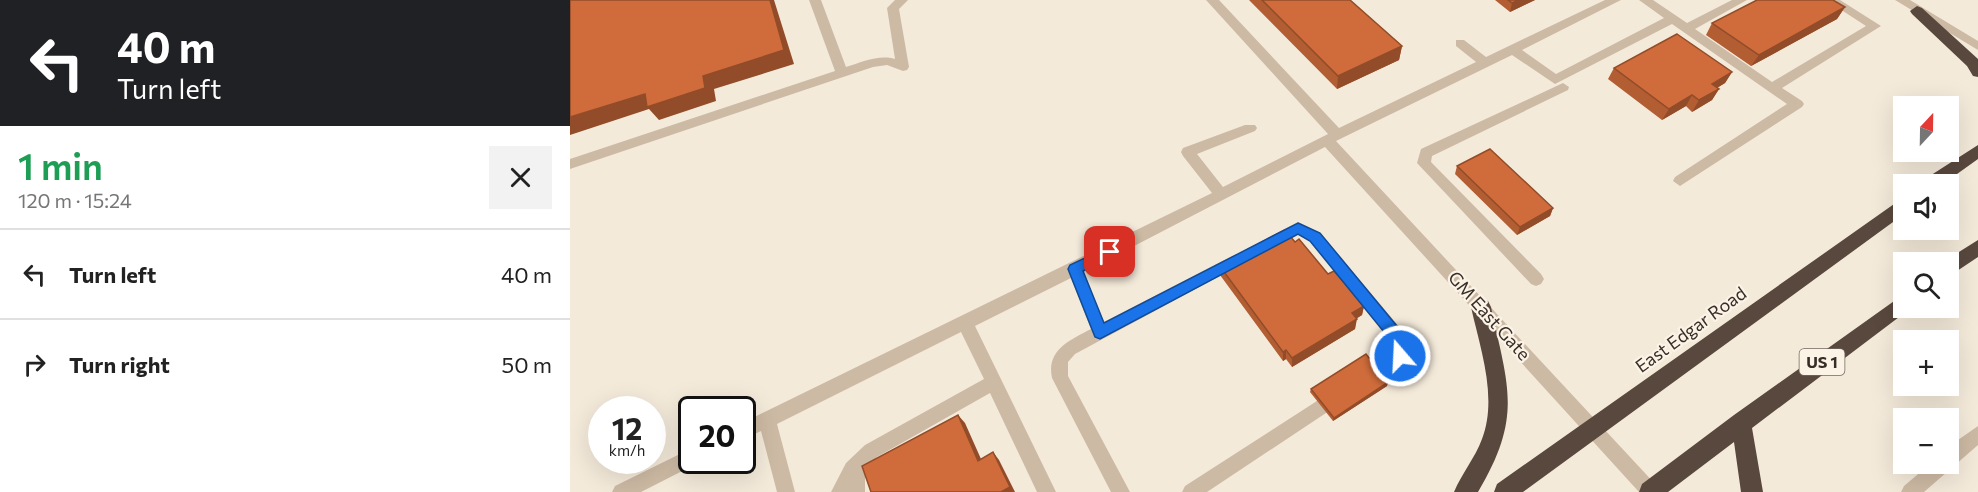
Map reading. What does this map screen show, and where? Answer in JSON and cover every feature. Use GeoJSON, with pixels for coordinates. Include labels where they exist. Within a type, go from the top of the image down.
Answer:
{"type":"FeatureCollection","features":[{"type":"Feature","properties":{"kind":"highway"},"geometry":{"type":"LineString","coordinates":[[1917,11],[1973,63],[1978,72]]}},
{"type":"Feature","properties":{"kind":"highway"},"geometry":{"type":"LineString","coordinates":[[1945,174],[1978,151]]}},
{"type":"Feature","properties":{"kind":"highway","name":"East Edgar Road"},"geometry":{"type":"LineString","coordinates":[[1505,492],[1893,212]]}},
{"type":"Feature","properties":{"kind":"highway"},"geometry":{"type":"LineString","coordinates":[[1959,261],[1978,247]]}},
{"type":"Feature","properties":{"kind":"highway"},"geometry":{"type":"LineString","coordinates":[[1465,492],[1480,468],[1496,431],[1498,412],[1498,394],[1481,307]]}},
{"type":"Feature","properties":{"kind":"highway","name":"US 1"},"geometry":{"type":"LineString","coordinates":[[1650,492],[1893,310]]}},
{"type":"Feature","properties":{"kind":"highway"},"geometry":{"type":"LineString","coordinates":[[1741,422],[1752,492]]}},
{"type":"Feature","properties":{"kind":"lane"},"geometry":{"type":"LineString","coordinates":[[815,0],[842,73]]}},
{"type":"Feature","properties":{"kind":"lane"},"geometry":{"type":"LineString","coordinates":[[570,164],[872,63],[888,61],[903,67],[894,8],[902,0]]}},
{"type":"Feature","properties":{"kind":"lane","name":"GM East Gate"},"geometry":{"type":"LineString","coordinates":[[1212,0],[1481,307],[1594,428],[1650,492]]}},
{"type":"Feature","properties":{"kind":"lane"},"geometry":{"type":"LineString","coordinates":[[756,425],[1075,269],[1332,138],[1616,0]]}},
{"type":"Feature","properties":{"kind":"lane"},"geometry":{"type":"LineString","coordinates":[[1645,0],[1797,104],[1680,181]]}},
{"type":"Feature","properties":{"kind":"lane"},"geometry":{"type":"LineString","coordinates":[[1687,28],[1741,0]]}},
{"type":"Feature","properties":{"kind":"lane"},"geometry":{"type":"LineString","coordinates":[[1772,87],[1875,26],[1832,0]]}},
{"type":"Feature","properties":{"kind":"lane"},"geometry":{"type":"LineString","coordinates":[[1901,0],[1978,46]]}},
{"type":"Feature","properties":{"kind":"lane"},"geometry":{"type":"LineString","coordinates":[[1513,50],[1554,80],[1672,19]]}},
{"type":"Feature","properties":{"kind":"lane"},"geometry":{"type":"LineString","coordinates":[[1460,43],[1485,63]]}},
{"type":"Feature","properties":{"kind":"lane"},"geometry":{"type":"LineString","coordinates":[[1536,279],[1424,163],[1426,153],[1563,87]]}},
{"type":"Feature","properties":{"kind":"lane"},"geometry":{"type":"LineString","coordinates":[[1220,194],[1188,152],[1250,128]]}},
{"type":"Feature","properties":{"kind":"lane"},"geometry":{"type":"LineString","coordinates":[[1121,492],[1060,378],[1058,370],[1060,360],[1069,349],[1298,228],[1315,237],[1401,341],[1400,356],[1376,372]]}},
{"type":"Feature","properties":{"kind":"lane"},"geometry":{"type":"LineString","coordinates":[[1075,269],[1100,332]]}},
{"type":"Feature","properties":{"kind":"lane"},"geometry":{"type":"LineString","coordinates":[[965,323],[994,382],[1040,489]]}},
{"type":"Feature","properties":{"kind":"lane"},"geometry":{"type":"LineString","coordinates":[[840,492],[855,465],[871,451],[994,382]]}},
{"type":"Feature","properties":{"kind":"lane"},"geometry":{"type":"LineString","coordinates":[[1191,492],[1320,407]]}},
{"type":"Feature","properties":{"kind":"lane"},"geometry":{"type":"LineString","coordinates":[[767,420],[786,492]]}},
{"type":"Feature","properties":{"kind":"lane"},"geometry":{"type":"LineString","coordinates":[[1959,450],[1978,434]]}},
{"type":"Feature","properties":{"kind":"lane"},"geometry":{"type":"LineString","coordinates":[[621,492],[678,464]]}},
{"type":"Feature","properties":{"kind":"lane"},"geometry":{"type":"LineString","coordinates":[[855,465],[856,492]]}},
{"type":"Feature","properties":{"kind":"lane"},"geometry":{"type":"LineString","coordinates":[[1910,492],[1931,474]]}},
{"type":"Feature","properties":{"kind":"building"},"geometry":{"type":"Polygon","coordinates":[[[570,0],[770,0],[784,50],[703,76],[705,88],[647,107],[645,94],[570,117],[570,0]]]}},
{"type":"Feature","properties":{"kind":"building"},"geometry":{"type":"Polygon","coordinates":[[[1262,0],[1350,0],[1402,46],[1338,76],[1262,0]]]}},
{"type":"Feature","properties":{"kind":"building"},"geometry":{"type":"Polygon","coordinates":[[[1757,0],[1833,0],[1845,7],[1759,55],[1712,23],[1757,0]]]}},
{"type":"Feature","properties":{"kind":"building"},"geometry":{"type":"Polygon","coordinates":[[[1677,34],[1732,72],[1712,84],[1719,89],[1699,100],[1692,95],[1669,109],[1614,68],[1677,34]]]}},
{"type":"Feature","properties":{"kind":"building"},"geometry":{"type":"Polygon","coordinates":[[[1490,149],[1553,208],[1520,227],[1457,166],[1490,149]]]}},
{"type":"Feature","properties":{"kind":"building"},"geometry":{"type":"Polygon","coordinates":[[[1285,230],[1295,242],[1299,239],[1328,274],[1334,271],[1364,306],[1352,313],[1357,319],[1292,358],[1286,350],[1283,352],[1219,265],[1285,230]]]}},
{"type":"Feature","properties":{"kind":"building"},"geometry":{"type":"Polygon","coordinates":[[[1366,354],[1388,382],[1334,418],[1311,389],[1366,354]]]}},
{"type":"Feature","properties":{"kind":"building"},"geometry":{"type":"Polygon","coordinates":[[[958,415],[978,461],[993,452],[1010,487],[1001,492],[871,492],[862,466],[958,415]]]}},
{"type":"Feature","properties":{"kind":"route"},"geometry":{"type":"LineString","coordinates":[[1110,252],[1075,269],[1100,332],[1298,228],[1315,237],[1401,341],[1400,356]]}}]}
